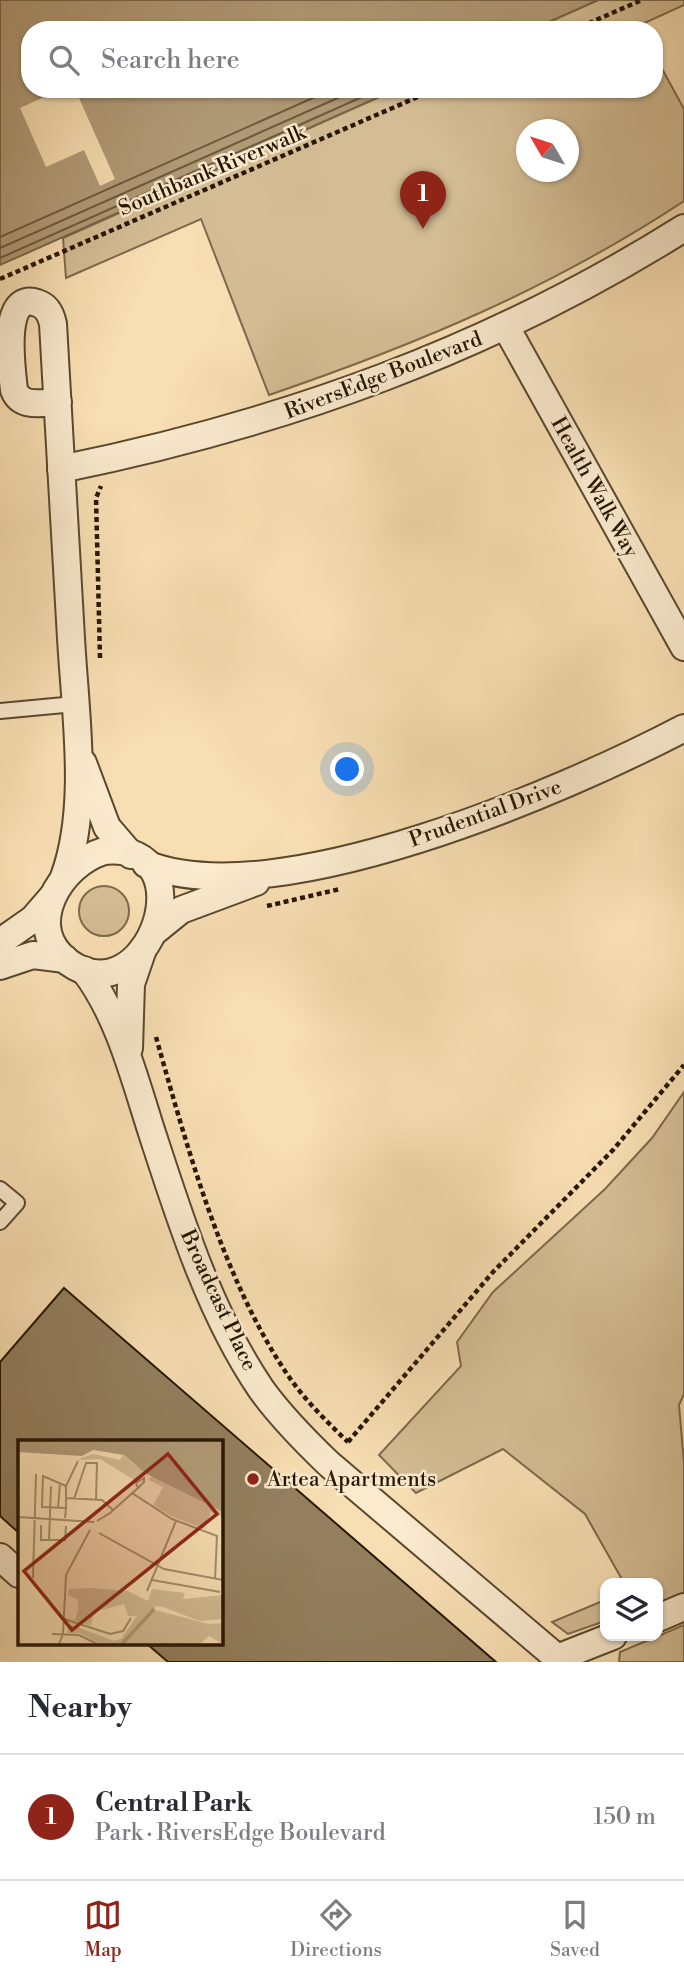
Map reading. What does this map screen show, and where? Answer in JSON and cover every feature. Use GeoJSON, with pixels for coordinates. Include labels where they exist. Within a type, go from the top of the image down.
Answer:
{"type":"FeatureCollection","features":[{"type":"Feature","properties":{"kind":"street","name":"RiversEdge Boulevard"},"geometry":{"type":"LineString","coordinates":[[61,469],[189,441],[279,415],[413,367],[506,327],[605,275],[684,228]]}},
{"type":"Feature","properties":{"kind":"street","name":"Health Walk Way"},"geometry":{"type":"LineString","coordinates":[[506,327],[684,647]]}},
{"type":"Feature","properties":{"kind":"street"},"geometry":{"type":"LineString","coordinates":[[58,402],[77,742],[75,842],[47,917],[49,932],[75,965]]}},
{"type":"Feature","properties":{"kind":"street","name":"Prudential Drive"},"geometry":{"type":"LineString","coordinates":[[149,940],[172,916],[191,906],[277,874],[354,856],[493,813],[622,759],[684,728]]}},
{"type":"Feature","properties":{"kind":"street"},"geometry":{"type":"LineString","coordinates":[[0,966],[33,955],[113,971],[149,940],[161,898],[156,878],[107,827],[77,742]]}},
{"type":"Feature","properties":{"kind":"street"},"geometry":{"type":"LineString","coordinates":[[0,942],[33,919],[79,862],[113,850],[139,859]]}},
{"type":"Feature","properties":{"kind":"street","name":"Prudential Drive"},"geometry":{"type":"LineString","coordinates":[[139,859],[195,877],[277,874]]}},
{"type":"Feature","properties":{"kind":"street","name":"Broadcast Place"},"geometry":{"type":"LineString","coordinates":[[130,1064],[129,1001],[134,973],[149,940]]}},
{"type":"Feature","properties":{"kind":"street","name":"Broadcast Place"},"geometry":{"type":"LineString","coordinates":[[75,965],[100,995],[130,1064],[177,1206],[228,1331],[261,1389],[294,1430],[329,1464],[559,1660]]}},
{"type":"Feature","properties":{"kind":"street"},"geometry":{"type":"LineString","coordinates":[[0,1557],[18,1573]]}},
{"type":"Feature","properties":{"kind":"street"},"geometry":{"type":"LineString","coordinates":[[663,1616],[684,1607]]}},
{"type":"Feature","properties":{"kind":"street"},"geometry":{"type":"LineString","coordinates":[[559,1660],[602,1641]]}},
{"type":"Feature","properties":{"kind":"lane"},"geometry":{"type":"LineString","coordinates":[[0,711],[75,704]]}},
{"type":"Feature","properties":{"kind":"lane"},"geometry":{"type":"LineString","coordinates":[[0,1189],[17,1203],[0,1222]]}},
{"type":"Feature","properties":{"kind":"path"},"geometry":{"type":"LineString","coordinates":[[594,21],[642,0]]}},
{"type":"Feature","properties":{"kind":"path","name":"Southbank Riverwalk"},"geometry":{"type":"LineString","coordinates":[[0,279],[415,98]]}},
{"type":"Feature","properties":{"kind":"path"},"geometry":{"type":"LineString","coordinates":[[100,659],[96,498],[103,482]]}},
{"type":"Feature","properties":{"kind":"path"},"geometry":{"type":"LineString","coordinates":[[265,906],[351,886]]}},
{"type":"Feature","properties":{"kind":"path"},"geometry":{"type":"LineString","coordinates":[[152,1025],[219,1237],[254,1317],[300,1391],[348,1442]]}},
{"type":"Feature","properties":{"kind":"path"},"geometry":{"type":"LineString","coordinates":[[329,1464],[494,1272],[613,1150],[684,1065]]}},
{"type":"Feature","properties":{"kind":"shaded area"},"geometry":{"type":"Polygon","coordinates":[[[598,0],[684,0],[684,5],[649,21],[551,21],[598,0]]]}},
{"type":"Feature","properties":{"kind":"shaded area"},"geometry":{"type":"Polygon","coordinates":[[[663,70],[684,109],[684,201],[584,261],[483,312],[324,376],[269,395],[201,219],[66,278],[63,238],[377,98],[663,98],[663,70]]]}},
{"type":"Feature","properties":{"kind":"shaded area"},"geometry":{"type":"Polygon","coordinates":[[[104,886],[122,893],[129,911],[122,929],[104,936],[86,929],[79,911],[86,893],[104,886]]]}},
{"type":"Feature","properties":{"kind":"shaded area"},"geometry":{"type":"Polygon","coordinates":[[[684,1092],[684,1394],[679,1405],[684,1463],[684,1593],[663,1602],[663,1578],[621,1578],[585,1514],[503,1449],[416,1493],[379,1455],[461,1366],[457,1342],[493,1292],[605,1189],[652,1138],[684,1092]]]}},
{"type":"Feature","properties":{"kind":"shaded area"},"geometry":{"type":"Polygon","coordinates":[[[600,1602],[600,1623],[568,1634],[552,1622],[600,1602]]]}},
{"type":"Feature","properties":{"kind":"shaded area"},"geometry":{"type":"Polygon","coordinates":[[[684,1625],[684,1662],[619,1662],[620,1652],[646,1641],[663,1641],[663,1634],[684,1625]]]}},
{"type":"Feature","properties":{"kind":"water"},"geometry":{"type":"Polygon","coordinates":[[[0,0],[598,0],[551,21],[21,21],[21,98],[377,98],[0,265],[0,0]]]}},
{"type":"Feature","properties":{"kind":"pier"},"geometry":{"type":"Polygon","coordinates":[[[42,98],[79,98],[115,179],[100,186],[84,150],[46,167],[20,108],[42,98]]]}},
{"type":"Feature","properties":{"kind":"building","name":"Artea Apartments"},"geometry":{"type":"Polygon","coordinates":[[[64,1288],[496,1662],[168,1662],[147,1644],[222,1644],[222,1440],[18,1440],[18,1532],[0,1516],[0,1362],[64,1288]]]}},
{"type":"Feature","properties":{"kind":"place","name":"Central Park"},"geometry":{"type":"Point","coordinates":[423,229]}},
{"type":"Feature","properties":{"kind":"place","name":"Artea Apartments"},"geometry":{"type":"Point","coordinates":[253,1479]}}]}
